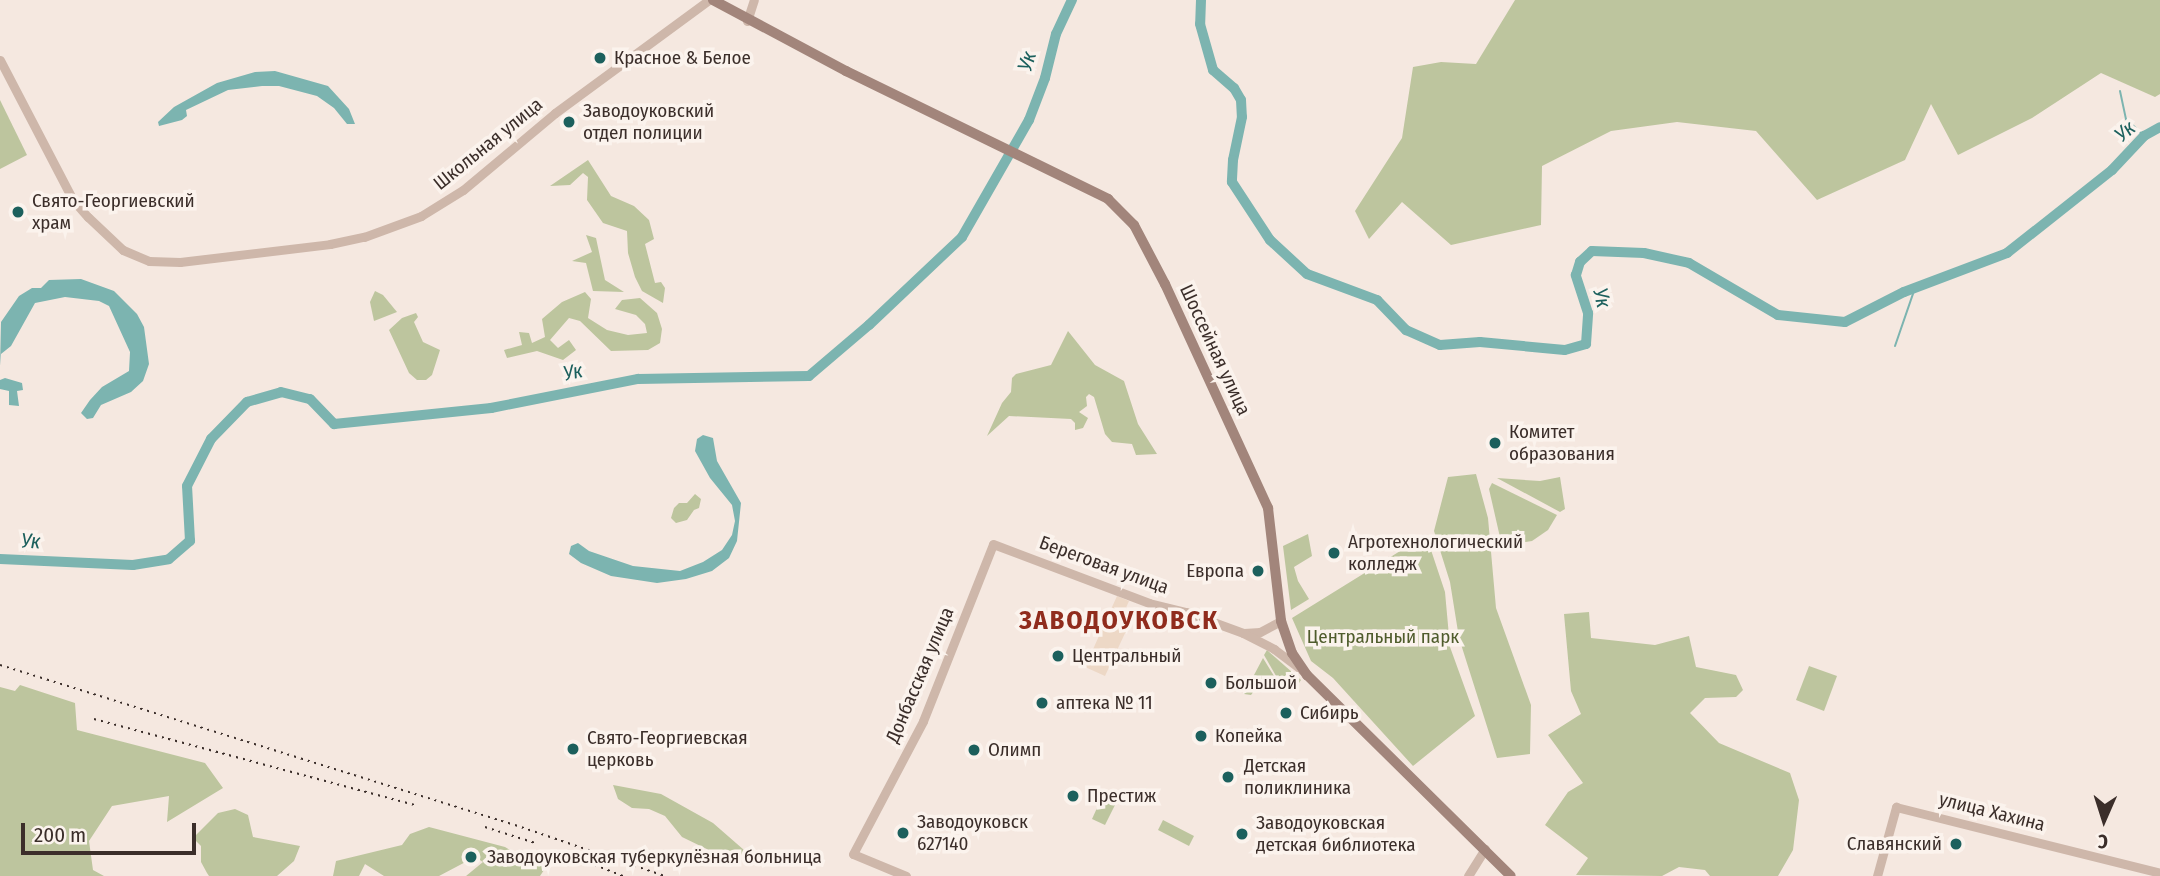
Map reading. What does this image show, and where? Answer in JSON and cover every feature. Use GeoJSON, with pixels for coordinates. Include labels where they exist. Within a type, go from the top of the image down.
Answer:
{"type":"FeatureCollection","features":[{"type":"Feature","properties":{"kind":"main road","name":"Шоссейная улица"},"geometry":{"type":"LineString","coordinates":[[711,0],[747,21],[1108,199],[1134,225],[1165,284],[1268,508],[1281,621],[1292,653],[1307,675],[1511,876]]}},
{"type":"Feature","properties":{"kind":"street","name":"Школьная улица"},"geometry":{"type":"LineString","coordinates":[[0,60],[73,200],[102,233],[123,250],[149,261],[180,262],[330,243],[390,228],[421,216],[463,190],[555,113],[711,0]]}},
{"type":"Feature","properties":{"kind":"street"},"geometry":{"type":"LineString","coordinates":[[747,21],[754,0]]}},
{"type":"Feature","properties":{"kind":"street","name":"Береговая улица"},"geometry":{"type":"LineString","coordinates":[[993,544],[1149,603],[1186,612],[1243,633],[1274,649],[1307,675]]}},
{"type":"Feature","properties":{"kind":"street","name":"Донбасская улица"},"geometry":{"type":"LineString","coordinates":[[906,876],[853,853],[923,721],[993,544]]}},
{"type":"Feature","properties":{"kind":"street"},"geometry":{"type":"LineString","coordinates":[[1243,633],[1260,632],[1281,621]]}},
{"type":"Feature","properties":{"kind":"street","name":"улица Хахина"},"geometry":{"type":"LineString","coordinates":[[1877,876],[1896,807],[2160,873]]}},
{"type":"Feature","properties":{"kind":"street"},"geometry":{"type":"LineString","coordinates":[[1468,876],[1485,849]]}},
{"type":"Feature","properties":{"kind":"green space"},"geometry":{"type":"Polygon","coordinates":[[[1515,0],[2160,0],[2160,94],[2155,97],[2101,73],[2032,118],[1958,155],[1931,104],[1905,160],[1817,200],[1756,131],[1677,122],[1611,131],[1542,166],[1541,225],[1451,245],[1402,202],[1369,239],[1355,211],[1402,138],[1413,67],[1441,62],[1476,64],[1515,0]]]}},
{"type":"Feature","properties":{"kind":"green space"},"geometry":{"type":"Polygon","coordinates":[[[0,100],[27,155],[0,169],[0,100]]]}},
{"type":"Feature","properties":{"kind":"green space"},"geometry":{"type":"Polygon","coordinates":[[[588,160],[611,196],[634,206],[649,220],[654,239],[645,244],[655,283],[661,282],[665,288],[663,303],[642,291],[635,277],[628,253],[627,231],[603,223],[587,200],[588,177],[583,173],[570,185],[550,186],[588,160]]]}},
{"type":"Feature","properties":{"kind":"green space"},"geometry":{"type":"Polygon","coordinates":[[[586,235],[596,238],[605,280],[624,292],[593,291],[586,263],[572,261],[592,252],[586,235]]]}},
{"type":"Feature","properties":{"kind":"green space"},"geometry":{"type":"Polygon","coordinates":[[[375,291],[383,295],[397,312],[374,321],[370,302],[375,291]]]}},
{"type":"Feature","properties":{"kind":"green space"},"geometry":{"type":"Polygon","coordinates":[[[585,292],[591,299],[588,318],[607,330],[628,335],[647,333],[645,324],[636,315],[615,309],[622,300],[640,298],[657,313],[662,329],[660,343],[648,350],[611,351],[580,321],[569,318],[550,340],[558,348],[569,340],[576,350],[563,360],[537,351],[507,358],[504,350],[522,345],[519,332],[529,333],[532,343],[545,337],[542,319],[562,302],[585,292]]]}},
{"type":"Feature","properties":{"kind":"green space"},"geometry":{"type":"Polygon","coordinates":[[[416,313],[418,317],[414,322],[423,342],[440,350],[432,375],[426,380],[417,380],[409,373],[389,330],[402,318],[416,313]]]}},
{"type":"Feature","properties":{"kind":"green space"},"geometry":{"type":"Polygon","coordinates":[[[1068,331],[1095,365],[1124,381],[1138,424],[1157,454],[1136,455],[1132,444],[1112,442],[1105,434],[1094,397],[1089,394],[1086,397],[1087,406],[1079,412],[1088,418],[1083,428],[1075,430],[1075,423],[1071,419],[1009,416],[987,436],[1002,403],[1011,392],[1012,378],[1016,374],[1051,365],[1068,331]]]}},
{"type":"Feature","properties":{"kind":"green space"},"geometry":{"type":"Polygon","coordinates":[[[1476,474],[1488,518],[1496,608],[1531,705],[1530,754],[1497,758],[1459,638],[1450,582],[1434,531],[1448,477],[1476,474]]]}},
{"type":"Feature","properties":{"kind":"green space"},"geometry":{"type":"Polygon","coordinates":[[[1560,477],[1565,509],[1560,512],[1497,478],[1540,481],[1560,477]]]}},
{"type":"Feature","properties":{"kind":"green space"},"geometry":{"type":"Polygon","coordinates":[[[1492,483],[1557,515],[1548,530],[1532,541],[1502,546],[1489,489],[1492,483]]]}},
{"type":"Feature","properties":{"kind":"green space"},"geometry":{"type":"Polygon","coordinates":[[[695,494],[701,499],[699,508],[694,510],[687,520],[676,523],[671,518],[674,508],[679,503],[687,503],[695,494]]]}},
{"type":"Feature","properties":{"kind":"green space"},"geometry":{"type":"Polygon","coordinates":[[[1308,534],[1312,556],[1294,567],[1298,581],[1309,599],[1291,610],[1283,546],[1308,534]]]}},
{"type":"Feature","properties":{"kind":"green space","name":"Центральный парк"},"geometry":{"type":"Polygon","coordinates":[[[1426,535],[1445,592],[1450,647],[1475,716],[1413,766],[1333,678],[1311,661],[1292,618],[1426,535]]]}},
{"type":"Feature","properties":{"kind":"green space"},"geometry":{"type":"Polygon","coordinates":[[[1589,612],[1591,638],[1655,645],[1689,636],[1696,667],[1736,675],[1743,690],[1736,697],[1705,698],[1690,713],[1719,743],[1790,773],[1799,800],[1793,850],[1778,876],[1710,876],[1705,870],[1679,867],[1662,876],[1576,875],[1588,858],[1545,825],[1568,792],[1583,783],[1548,735],[1581,714],[1571,691],[1564,614],[1589,612]]]}},
{"type":"Feature","properties":{"kind":"green space"},"geometry":{"type":"Polygon","coordinates":[[[1267,650],[1301,680],[1293,692],[1283,688],[1264,655],[1267,650]]]}},
{"type":"Feature","properties":{"kind":"green space"},"geometry":{"type":"Polygon","coordinates":[[[1263,658],[1279,684],[1278,687],[1261,682],[1251,695],[1244,694],[1263,658]]]}},
{"type":"Feature","properties":{"kind":"green space"},"geometry":{"type":"Polygon","coordinates":[[[1809,666],[1837,676],[1824,711],[1796,700],[1809,666]]]}},
{"type":"Feature","properties":{"kind":"green space"},"geometry":{"type":"Polygon","coordinates":[[[20,685],[75,703],[77,730],[205,763],[223,788],[167,822],[169,796],[112,806],[89,841],[93,870],[104,876],[0,876],[0,687],[15,691],[20,685]]]}},
{"type":"Feature","properties":{"kind":"green space"},"geometry":{"type":"Polygon","coordinates":[[[613,785],[661,794],[713,823],[744,850],[739,858],[715,853],[682,837],[665,816],[649,809],[632,808],[618,799],[613,785]]]}},
{"type":"Feature","properties":{"kind":"green space"},"geometry":{"type":"Polygon","coordinates":[[[1102,797],[1116,803],[1105,825],[1092,819],[1102,797]]]}},
{"type":"Feature","properties":{"kind":"green space"},"geometry":{"type":"Polygon","coordinates":[[[235,809],[248,815],[253,837],[300,846],[294,861],[277,876],[209,876],[207,873],[201,862],[201,846],[193,838],[218,813],[235,809]]]}},
{"type":"Feature","properties":{"kind":"green space"},"geometry":{"type":"Polygon","coordinates":[[[1163,820],[1194,836],[1189,846],[1158,830],[1163,820]]]}},
{"type":"Feature","properties":{"kind":"green space"},"geometry":{"type":"Polygon","coordinates":[[[429,827],[505,847],[531,863],[542,862],[546,867],[540,876],[466,876],[483,862],[475,857],[439,876],[384,876],[365,864],[359,876],[333,876],[336,861],[402,845],[410,834],[429,827]]]}},
{"type":"Feature","properties":{"kind":"shaded area"},"geometry":{"type":"Polygon","coordinates":[[[1117,596],[1129,601],[1125,610],[1134,614],[1105,676],[1085,667],[1117,596]]]}},
{"type":"Feature","properties":{"kind":"water"},"geometry":{"type":"Polygon","coordinates":[[[275,71],[328,86],[349,109],[355,124],[347,124],[334,108],[317,96],[279,86],[262,86],[228,90],[186,110],[187,116],[182,120],[159,126],[158,122],[174,107],[217,83],[255,72],[275,71]]]}},
{"type":"Feature","properties":{"kind":"water"},"geometry":{"type":"Polygon","coordinates":[[[81,279],[114,291],[137,314],[144,327],[149,364],[143,381],[131,392],[101,405],[93,418],[87,419],[81,413],[90,400],[102,387],[129,371],[130,352],[109,306],[99,301],[65,297],[35,303],[11,346],[1,354],[0,366],[1,322],[19,296],[32,288],[41,288],[49,280],[81,279]]]}},
{"type":"Feature","properties":{"kind":"water"},"geometry":{"type":"Polygon","coordinates":[[[5,378],[22,383],[23,390],[17,391],[19,406],[9,405],[9,391],[0,389],[0,380],[5,378]]]}},
{"type":"Feature","properties":{"kind":"water"},"geometry":{"type":"Polygon","coordinates":[[[703,435],[713,438],[717,461],[741,503],[737,541],[729,558],[712,571],[686,579],[657,583],[611,576],[581,563],[569,554],[571,546],[578,543],[589,551],[633,566],[680,571],[703,562],[722,550],[732,535],[735,521],[732,505],[710,478],[695,451],[697,439],[703,435]]]}},
{"type":"Feature","properties":{"kind":"waterway","name":"Ук"},"geometry":{"type":"LineString","coordinates":[[0,559],[133,565],[169,559],[190,541],[187,486],[211,439],[247,402],[281,392],[310,399],[334,424],[491,408],[638,379],[809,376],[869,325],[962,237],[1029,120],[1045,78],[1056,34],[1072,0]]}},
{"type":"Feature","properties":{"kind":"waterway","name":"Ук"},"geometry":{"type":"LineString","coordinates":[[1201,0],[1200,24],[1213,70],[1234,88],[1241,100],[1242,117],[1233,160],[1232,182],[1270,240],[1307,274],[1377,300],[1406,330],[1440,345],[1480,342],[1565,350],[1586,344],[1588,313],[1576,275],[1580,262],[1592,251],[1644,253],[1689,263],[1778,315],[1845,322],[1904,292],[2007,253],[2112,170],[2144,136],[2160,127]]}},
{"type":"Feature","properties":{"kind":"waterway"},"geometry":{"type":"LineString","coordinates":[[2120,91],[2126,119],[2144,136]]}},
{"type":"Feature","properties":{"kind":"waterway"},"geometry":{"type":"LineString","coordinates":[[1895,346],[1915,288]]}},
{"type":"Feature","properties":{"kind":"railway"},"geometry":{"type":"LineString","coordinates":[[0,665],[515,825],[665,876]]}},
{"type":"Feature","properties":{"kind":"railway"},"geometry":{"type":"LineString","coordinates":[[94,719],[418,806]]}},
{"type":"Feature","properties":{"kind":"railway"},"geometry":{"type":"LineString","coordinates":[[485,827],[535,843]]}},
{"type":"Feature","properties":{"kind":"railway"},"geometry":{"type":"LineString","coordinates":[[562,852],[623,876]]}},
{"type":"Feature","properties":{"kind":"place","name":"Красное & Белое"},"geometry":{"type":"Point","coordinates":[600,58]}},
{"type":"Feature","properties":{"kind":"place","name":"Заводоуковский отдел полиции"},"geometry":{"type":"Point","coordinates":[569,122]}},
{"type":"Feature","properties":{"kind":"place","name":"Свято-Георгиевский храм"},"geometry":{"type":"Point","coordinates":[18,212]}},
{"type":"Feature","properties":{"kind":"place","name":"Комитет образования"},"geometry":{"type":"Point","coordinates":[1495,443]}},
{"type":"Feature","properties":{"kind":"place","name":"Агротехнологический колледж"},"geometry":{"type":"Point","coordinates":[1334,553]}},
{"type":"Feature","properties":{"kind":"place","name":"Европа"},"geometry":{"type":"Point","coordinates":[1258,571]}},
{"type":"Feature","properties":{"kind":"place","name":"Центральный"},"geometry":{"type":"Point","coordinates":[1058,656]}},
{"type":"Feature","properties":{"kind":"place","name":"Большой"},"geometry":{"type":"Point","coordinates":[1211,683]}},
{"type":"Feature","properties":{"kind":"place","name":"аптека № 11"},"geometry":{"type":"Point","coordinates":[1042,703]}},
{"type":"Feature","properties":{"kind":"place","name":"Сибирь"},"geometry":{"type":"Point","coordinates":[1286,713]}},
{"type":"Feature","properties":{"kind":"place","name":"Копейка"},"geometry":{"type":"Point","coordinates":[1201,736]}},
{"type":"Feature","properties":{"kind":"place","name":"Свято-Георгиевская церковь"},"geometry":{"type":"Point","coordinates":[573,749]}},
{"type":"Feature","properties":{"kind":"place","name":"Олимп"},"geometry":{"type":"Point","coordinates":[974,750]}},
{"type":"Feature","properties":{"kind":"place","name":"Детская поликлиника"},"geometry":{"type":"Point","coordinates":[1228,777]}},
{"type":"Feature","properties":{"kind":"place","name":"Престиж"},"geometry":{"type":"Point","coordinates":[1073,796]}},
{"type":"Feature","properties":{"kind":"place","name":"Заводоуковск 627140"},"geometry":{"type":"Point","coordinates":[903,833]}},
{"type":"Feature","properties":{"kind":"place","name":"Заводоуковская детская библиотека"},"geometry":{"type":"Point","coordinates":[1242,834]}},
{"type":"Feature","properties":{"kind":"place","name":"Славянский"},"geometry":{"type":"Point","coordinates":[1956,844]}},
{"type":"Feature","properties":{"kind":"place","name":"Заводоуковская туберкулёзная больница"},"geometry":{"type":"Point","coordinates":[471,857]}},
{"type":"Feature","properties":{"kind":"district","name":"ЗАВОДОУКОВСК"},"geometry":{"type":"Point","coordinates":[1119,621]}}]}
